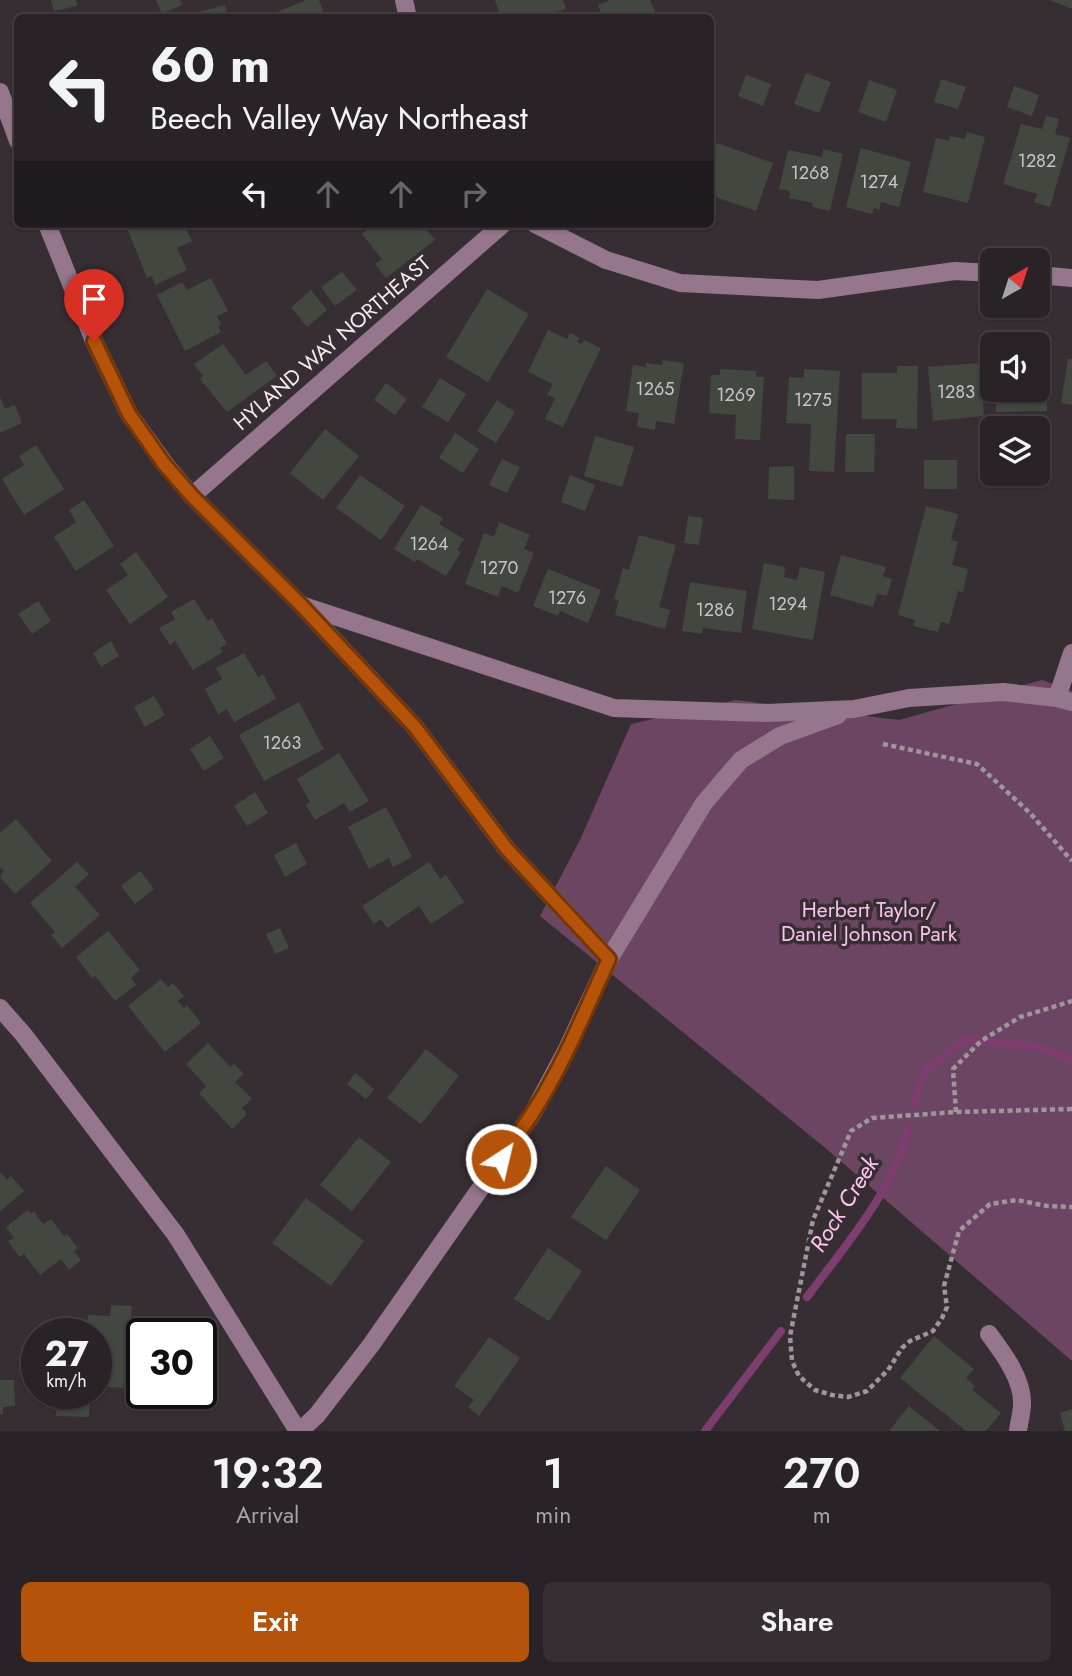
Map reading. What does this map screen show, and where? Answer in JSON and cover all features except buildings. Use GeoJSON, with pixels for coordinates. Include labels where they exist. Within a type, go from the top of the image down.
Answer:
{"type":"FeatureCollection","features":[{"type":"Feature","properties":{"kind":"street"},"geometry":{"type":"LineString","coordinates":[[0,92],[14,130]]}},
{"type":"Feature","properties":{"kind":"street"},"geometry":{"type":"LineString","coordinates":[[49,228],[94,341],[129,414],[164,464],[415,727],[506,848],[609,959]]}},
{"type":"Feature","properties":{"kind":"street","name":"HYLAND WAY NORTHEAST"},"geometry":{"type":"LineString","coordinates":[[192,496],[498,228]]}},
{"type":"Feature","properties":{"kind":"street"},"geometry":{"type":"LineString","coordinates":[[543,228],[606,260],[680,283],[818,290],[956,271],[980,272]]}},
{"type":"Feature","properties":{"kind":"street"},"geometry":{"type":"LineString","coordinates":[[1050,276],[1072,278]]}},
{"type":"Feature","properties":{"kind":"street"},"geometry":{"type":"LineString","coordinates":[[301,605],[614,708],[767,713],[854,709],[909,698],[1003,692],[1065,700],[1072,653]]}},
{"type":"Feature","properties":{"kind":"street"},"geometry":{"type":"LineString","coordinates":[[0,1007],[176,1235],[299,1431],[317,1415],[372,1345],[533,1113],[567,1049],[609,959],[704,803],[741,760],[780,736],[854,709]]}},
{"type":"Feature","properties":{"kind":"street"},"geometry":{"type":"LineString","coordinates":[[989,1334],[1017,1380],[1023,1401],[1018,1431]]}},
{"type":"Feature","properties":{"kind":"path"},"geometry":{"type":"LineString","coordinates":[[883,744],[977,764],[1030,813],[1072,861]]}},
{"type":"Feature","properties":{"kind":"path"},"geometry":{"type":"LineString","coordinates":[[956,1112],[953,1069],[981,1041],[1020,1017],[1072,1001]]}},
{"type":"Feature","properties":{"kind":"path"},"geometry":{"type":"LineString","coordinates":[[1072,1109],[956,1112],[872,1118],[851,1131],[813,1220],[790,1336],[792,1362],[799,1376],[815,1390],[848,1397],[867,1391],[888,1370],[902,1348],[910,1341],[933,1331],[947,1307],[944,1286],[959,1231],[990,1204],[1017,1200],[1047,1206],[1072,1207]]}},
{"type":"Feature","properties":{"kind":"green space","name":"Herbert Taylor/ Daniel Johnson Park"},"geometry":{"type":"Polygon","coordinates":[[[1042,680],[1072,691],[1072,1361],[823,1146],[540,916],[580,840],[631,724],[736,700],[899,720],[1042,680]]]}},
{"type":"Feature","properties":{"kind":"waterway","name":"Rock Creek"},"geometry":{"type":"LineString","coordinates":[[914,1104],[925,1070],[966,1039],[1039,1047],[1072,1060]]}},
{"type":"Feature","properties":{"kind":"waterway","name":"Rock Creek"},"geometry":{"type":"LineString","coordinates":[[807,1297],[866,1218],[891,1175],[908,1129]]}},
{"type":"Feature","properties":{"kind":"waterway","name":"Rock Creek"},"geometry":{"type":"LineString","coordinates":[[705,1431],[781,1331]]}},
{"type":"Feature","properties":{"kind":"route"},"geometry":{"type":"LineString","coordinates":[[94,341],[129,414],[164,464],[415,727],[506,848],[609,959],[567,1049],[533,1113],[501,1159]]}}]}
